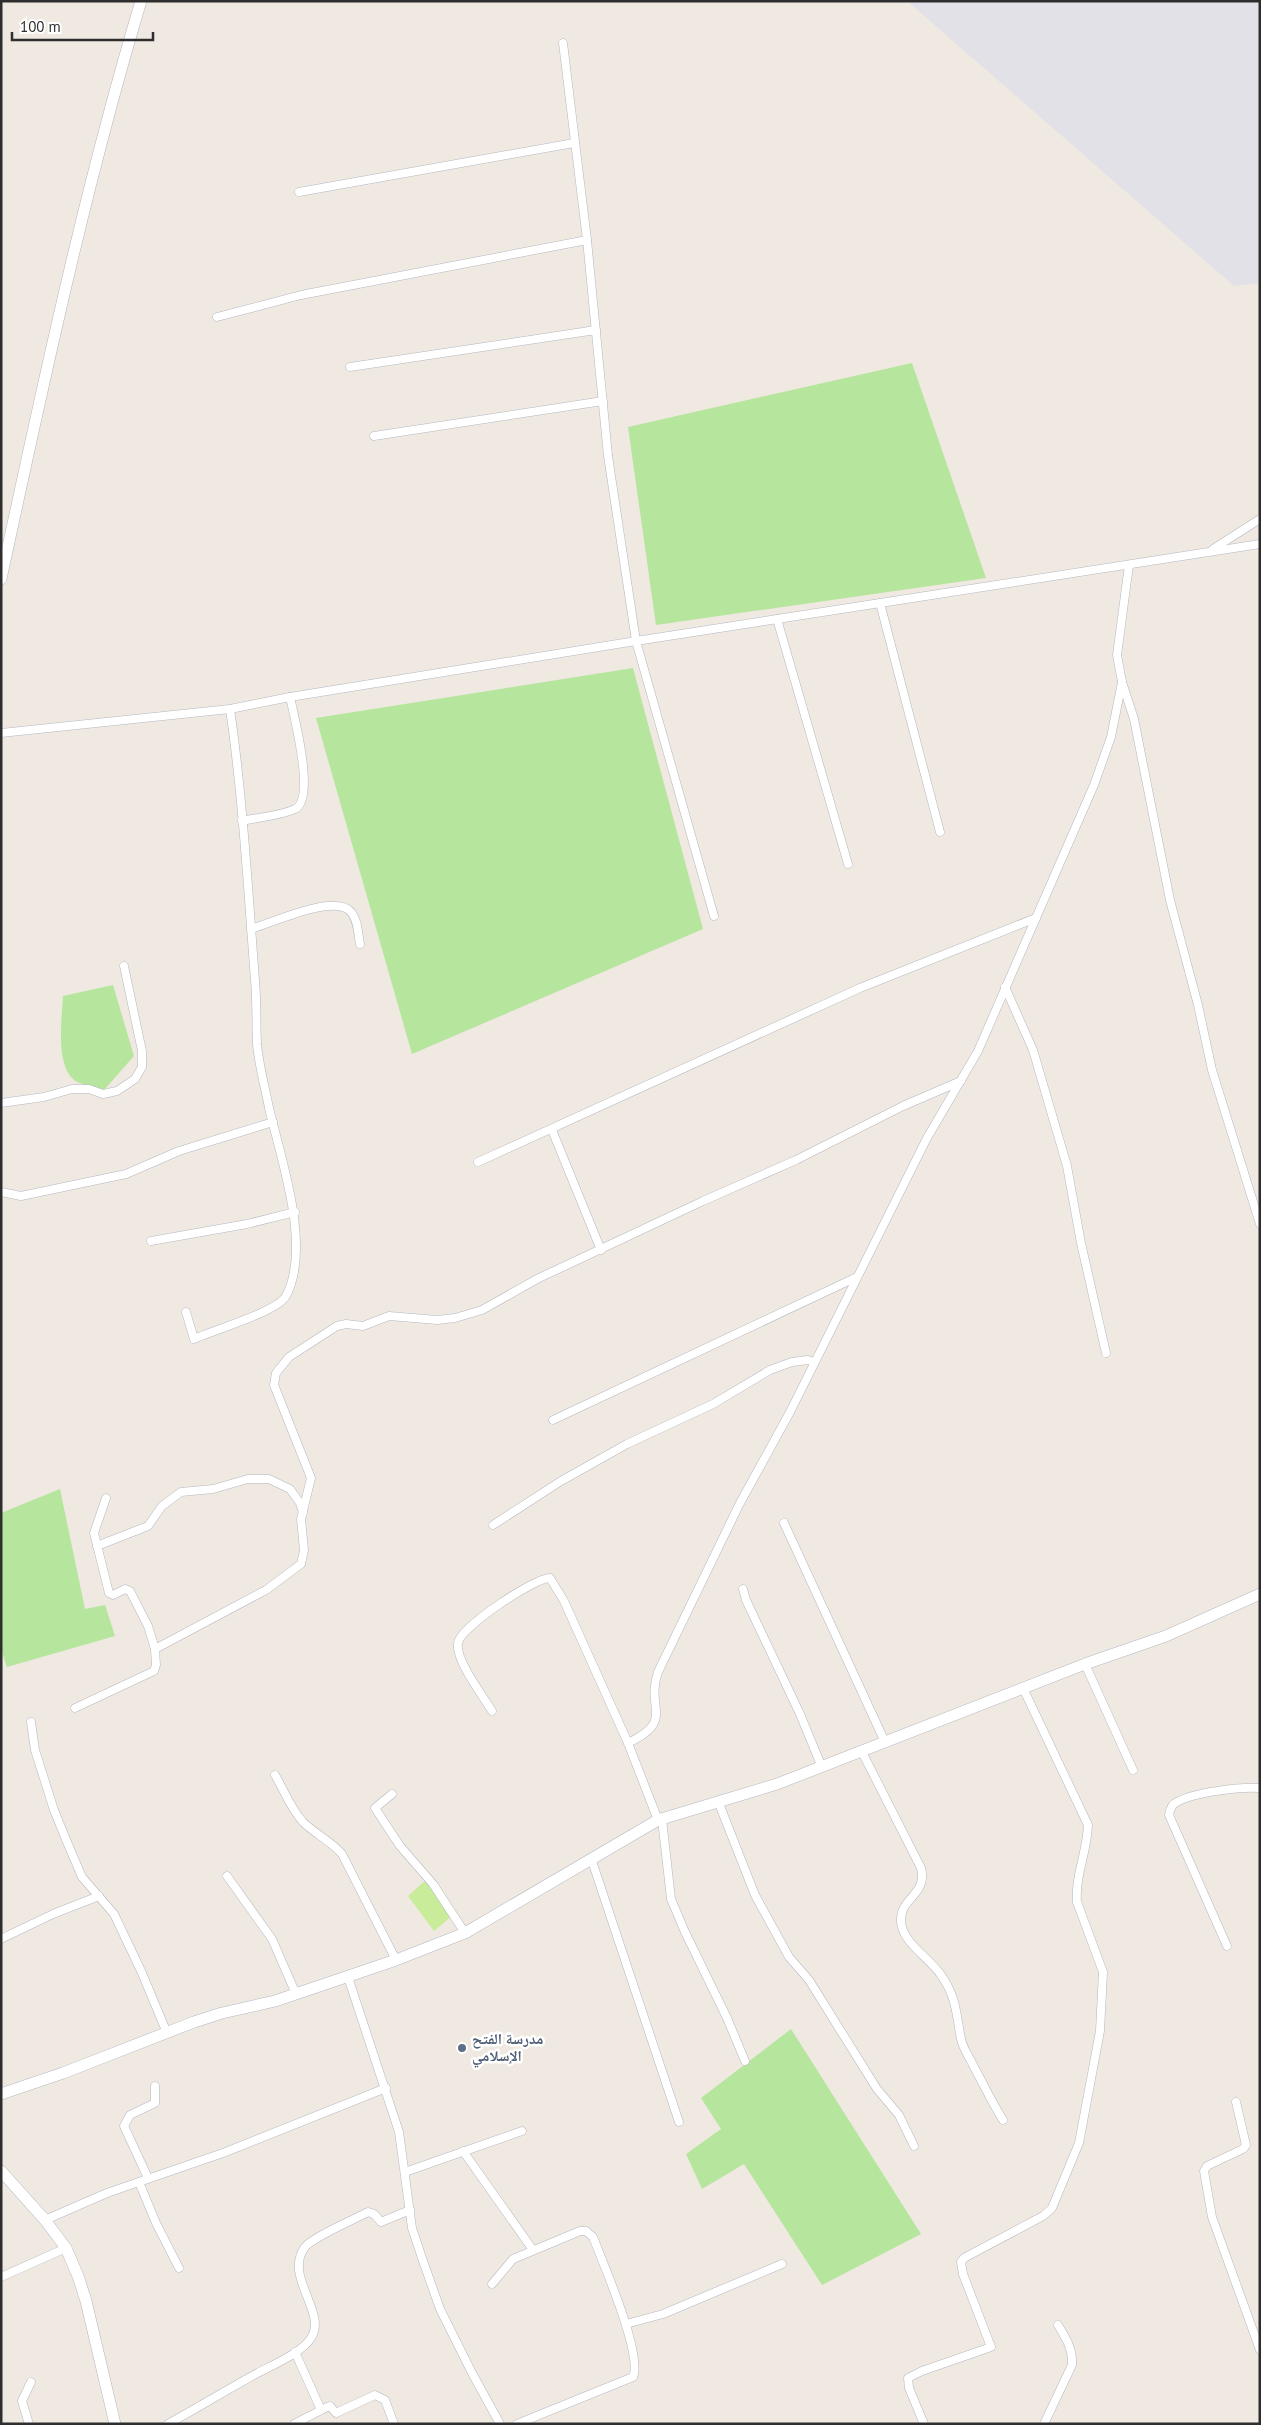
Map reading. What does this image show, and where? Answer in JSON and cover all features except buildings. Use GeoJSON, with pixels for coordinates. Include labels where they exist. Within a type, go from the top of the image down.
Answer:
{"type":"FeatureCollection","features":[{"type":"Feature","properties":{"kind":"street"},"geometry":{"type":"LineString","coordinates":[[1,579],[3,560],[71,260],[113,96],[141,1]]}},
{"type":"Feature","properties":{"kind":"street"},"geometry":{"type":"LineString","coordinates":[[563,43],[587,240],[608,456],[636,641],[714,916]]}},
{"type":"Feature","properties":{"kind":"street"},"geometry":{"type":"LineString","coordinates":[[299,192],[574,143]]}},
{"type":"Feature","properties":{"kind":"street"},"geometry":{"type":"LineString","coordinates":[[217,316],[301,295],[587,240]]}},
{"type":"Feature","properties":{"kind":"street"},"geometry":{"type":"LineString","coordinates":[[350,367],[596,330]]}},
{"type":"Feature","properties":{"kind":"street"},"geometry":{"type":"LineString","coordinates":[[374,436],[603,401]]}},
{"type":"Feature","properties":{"kind":"street"},"geometry":{"type":"LineString","coordinates":[[1210,552],[1260,520]]}},
{"type":"Feature","properties":{"kind":"street"},"geometry":{"type":"LineString","coordinates":[[1,733],[230,709],[290,697],[636,641],[1260,544]]}},
{"type":"Feature","properties":{"kind":"street"},"geometry":{"type":"LineString","coordinates":[[1129,565],[1117,655],[1122,682],[1134,719],[1170,900],[1198,1005],[1212,1070],[1260,1224]]}},
{"type":"Feature","properties":{"kind":"street"},"geometry":{"type":"LineString","coordinates":[[880,603],[940,832]]}},
{"type":"Feature","properties":{"kind":"street"},"geometry":{"type":"LineString","coordinates":[[777,619],[848,864]]}},
{"type":"Feature","properties":{"kind":"street"},"geometry":{"type":"LineString","coordinates":[[628,1743],[645,1734],[655,1725],[657,1712],[654,1691],[658,1672],[739,1505],[814,1362],[927,1138],[962,1082],[978,1051],[1094,786],[1111,737],[1122,682]]}},
{"type":"Feature","properties":{"kind":"street"},"geometry":{"type":"LineString","coordinates":[[242,821],[297,808],[303,801],[304,772],[290,697]]}},
{"type":"Feature","properties":{"kind":"street"},"geometry":{"type":"LineString","coordinates":[[186,1312],[194,1338],[278,1304],[288,1291],[294,1266],[295,1212],[257,1046],[251,930],[230,709]]}},
{"type":"Feature","properties":{"kind":"street"},"geometry":{"type":"LineString","coordinates":[[251,930],[320,907],[340,905],[348,909],[354,916],[360,944]]}},
{"type":"Feature","properties":{"kind":"street"},"geometry":{"type":"LineString","coordinates":[[478,1162],[552,1130],[860,988],[1036,918]]}},
{"type":"Feature","properties":{"kind":"street"},"geometry":{"type":"LineString","coordinates":[[1,1103],[44,1097],[79,1088],[103,1094],[117,1091],[135,1079],[142,1067],[142,1051],[124,966]]}},
{"type":"Feature","properties":{"kind":"street"},"geometry":{"type":"LineString","coordinates":[[1005,988],[1033,1050],[1067,1166],[1081,1243],[1106,1353]]}},
{"type":"Feature","properties":{"kind":"street"},"geometry":{"type":"LineString","coordinates":[[155,1650],[266,1590],[298,1568],[304,1557],[303,1512],[311,1478],[274,1385],[276,1373],[289,1357],[337,1326],[346,1324],[363,1326],[376,1319],[389,1316],[437,1320],[455,1318],[482,1310],[537,1279],[703,1201],[796,1160],[903,1106],[962,1082]]}},
{"type":"Feature","properties":{"kind":"street"},"geometry":{"type":"LineString","coordinates":[[1,1192],[21,1196],[126,1174],[179,1152],[273,1122]]}},
{"type":"Feature","properties":{"kind":"street"},"geometry":{"type":"LineString","coordinates":[[552,1130],[601,1250]]}},
{"type":"Feature","properties":{"kind":"street"},"geometry":{"type":"LineString","coordinates":[[152,1241],[247,1224],[295,1212]]}},
{"type":"Feature","properties":{"kind":"street"},"geometry":{"type":"LineString","coordinates":[[553,1420],[857,1278]]}},
{"type":"Feature","properties":{"kind":"street"},"geometry":{"type":"LineString","coordinates":[[493,1525],[561,1481],[627,1444],[713,1404],[770,1370],[792,1362],[808,1360],[814,1362]]}},
{"type":"Feature","properties":{"kind":"street"},"geometry":{"type":"LineString","coordinates":[[97,1546],[148,1526],[162,1506],[181,1492],[213,1489],[248,1479],[268,1479],[290,1489],[300,1503],[303,1512]]}},
{"type":"Feature","properties":{"kind":"street"},"geometry":{"type":"LineString","coordinates":[[75,1708],[154,1672],[156,1666],[155,1650],[148,1626],[130,1590],[125,1589],[113,1595],[109,1593],[94,1530],[104,1508],[106,1498]]}},
{"type":"Feature","properties":{"kind":"street"},"geometry":{"type":"LineString","coordinates":[[784,1523],[884,1742]]}},
{"type":"Feature","properties":{"kind":"street"},"geometry":{"type":"LineString","coordinates":[[492,1711],[467,1670],[460,1653],[458,1641],[485,1613],[538,1582],[550,1578],[564,1602],[660,1819],[671,1899],[745,2061]]}},
{"type":"Feature","properties":{"kind":"street"},"geometry":{"type":"LineString","coordinates":[[743,1589],[746,1600],[821,1765]]}},
{"type":"Feature","properties":{"kind":"street"},"geometry":{"type":"LineString","coordinates":[[1,2094],[63,2073],[222,2013],[275,2001],[348,1977],[465,1933],[660,1819],[718,1800],[777,1784],[821,1765],[1085,1664],[1166,1636],[1260,1594]]}},
{"type":"Feature","properties":{"kind":"street"},"geometry":{"type":"LineString","coordinates":[[1085,1664],[1133,1770]]}},
{"type":"Feature","properties":{"kind":"street"},"geometry":{"type":"LineString","coordinates":[[924,2424],[909,2388],[908,2378],[991,2347],[963,2274],[962,2262],[964,2258],[1043,2216],[1052,2208],[1079,2144],[1100,2031],[1103,1972],[1077,1902],[1076,1891],[1077,1880],[1087,1848],[1088,1825],[1023,1688]]}},
{"type":"Feature","properties":{"kind":"street"},"geometry":{"type":"LineString","coordinates":[[31,1722],[34,1750],[54,1810],[82,1877],[114,1914],[142,1973],[167,2033]]}},
{"type":"Feature","properties":{"kind":"street"},"geometry":{"type":"LineString","coordinates":[[861,1750],[924,1876],[921,1888],[904,1906],[901,1922],[907,1939],[941,1975],[953,1998],[964,2045],[991,2101],[1003,2120]]}},
{"type":"Feature","properties":{"kind":"street"},"geometry":{"type":"LineString","coordinates":[[275,1775],[300,1818],[331,1842],[342,1854],[396,1960]]}},
{"type":"Feature","properties":{"kind":"street"},"geometry":{"type":"LineString","coordinates":[[1227,1946],[1169,1815],[1170,1808],[1176,1802],[1223,1790],[1260,1788]]}},
{"type":"Feature","properties":{"kind":"street"},"geometry":{"type":"LineString","coordinates":[[392,1794],[375,1808],[400,1846],[433,1884],[465,1933]]}},
{"type":"Feature","properties":{"kind":"street"},"geometry":{"type":"LineString","coordinates":[[718,1800],[755,1895],[789,1957],[809,1980],[877,2089],[899,2115],[914,2146]]}},
{"type":"Feature","properties":{"kind":"street"},"geometry":{"type":"LineString","coordinates":[[591,1858],[679,2122]]}},
{"type":"Feature","properties":{"kind":"street"},"geometry":{"type":"LineString","coordinates":[[227,1876],[272,1939],[296,1994]]}},
{"type":"Feature","properties":{"kind":"street"},"geometry":{"type":"LineString","coordinates":[[1,1939],[53,1914],[99,1896]]}},
{"type":"Feature","properties":{"kind":"street"},"geometry":{"type":"LineString","coordinates":[[348,1977],[399,2132],[412,2228],[440,2309],[500,2424]]}},
{"type":"Feature","properties":{"kind":"street"},"geometry":{"type":"LineString","coordinates":[[148,2178],[124,2126],[130,2115],[155,2103],[155,2086]]}},
{"type":"Feature","properties":{"kind":"street"},"geometry":{"type":"LineString","coordinates":[[45,2220],[107,2193],[223,2153],[386,2088]]}},
{"type":"Feature","properties":{"kind":"street"},"geometry":{"type":"LineString","coordinates":[[1236,2102],[1246,2145],[1243,2149],[1207,2166],[1204,2171],[1212,2217],[1260,2350]]}},
{"type":"Feature","properties":{"kind":"street"},"geometry":{"type":"LineString","coordinates":[[405,2172],[522,2131]]}},
{"type":"Feature","properties":{"kind":"street"},"geometry":{"type":"LineString","coordinates":[[463,2151],[533,2250]]}},
{"type":"Feature","properties":{"kind":"street"},"geometry":{"type":"LineString","coordinates":[[1,2171],[45,2220],[66,2248],[78,2276],[86,2302],[115,2424]]}},
{"type":"Feature","properties":{"kind":"street"},"geometry":{"type":"LineString","coordinates":[[139,2182],[156,2223],[179,2268]]}},
{"type":"Feature","properties":{"kind":"street"},"geometry":{"type":"LineString","coordinates":[[168,2424],[307,2344],[315,2331],[314,2318],[301,2279],[300,2262],[305,2248],[314,2241],[368,2212],[374,2214],[381,2222],[410,2210]]}},
{"type":"Feature","properties":{"kind":"street"},"geometry":{"type":"LineString","coordinates":[[492,2284],[513,2259],[580,2231],[589,2233],[593,2237],[626,2324],[635,2357],[636,2370],[633,2377],[517,2424]]}},
{"type":"Feature","properties":{"kind":"street"},"geometry":{"type":"LineString","coordinates":[[1,2277],[66,2248]]}},
{"type":"Feature","properties":{"kind":"street"},"geometry":{"type":"LineString","coordinates":[[626,2324],[663,2314],[782,2264]]}},
{"type":"Feature","properties":{"kind":"street"},"geometry":{"type":"LineString","coordinates":[[1044,2424],[1072,2365],[1073,2356],[1069,2343],[1058,2325]]}},
{"type":"Feature","properties":{"kind":"street"},"geometry":{"type":"LineString","coordinates":[[295,2352],[321,2410]]}},
{"type":"Feature","properties":{"kind":"street"},"geometry":{"type":"LineString","coordinates":[[29,2424],[22,2404],[31,2382]]}},
{"type":"Feature","properties":{"kind":"street"},"geometry":{"type":"LineString","coordinates":[[294,2424],[330,2406],[336,2413],[375,2395],[385,2400],[394,2424]]}},
{"type":"Feature","properties":{"kind":"shaded area"},"geometry":{"type":"Polygon","coordinates":[[[907,1],[1260,1],[1260,283],[1234,286],[907,1]]]}},
{"type":"Feature","properties":{"kind":"green space"},"geometry":{"type":"Polygon","coordinates":[[[912,363],[986,578],[656,625],[628,427],[912,363]]]}},
{"type":"Feature","properties":{"kind":"green space"},"geometry":{"type":"Polygon","coordinates":[[[633,668],[703,929],[412,1054],[316,718],[633,668]]]}},
{"type":"Feature","properties":{"kind":"green space"},"geometry":{"type":"Polygon","coordinates":[[[113,985],[134,1056],[104,1090],[77,1082],[68,1073],[64,1063],[61,1041],[63,996],[113,985]]]}},
{"type":"Feature","properties":{"kind":"green space"},"geometry":{"type":"Polygon","coordinates":[[[60,1489],[85,1609],[105,1605],[115,1636],[7,1667],[1,1649],[1,1513],[60,1489]]]}},
{"type":"Feature","properties":{"kind":"green space"},"geometry":{"type":"Polygon","coordinates":[[[428,1878],[453,1915],[434,1931],[408,1896],[428,1878]]]}},
{"type":"Feature","properties":{"kind":"green space"},"geometry":{"type":"Polygon","coordinates":[[[791,2029],[921,2234],[822,2285],[744,2164],[702,2189],[686,2154],[721,2129],[701,2098],[791,2029]]]}},
{"type":"Feature","properties":{"kind":"place","name":"مدرسة الفتح الإسلامي"},"geometry":{"type":"Point","coordinates":[462,2048]}}]}
